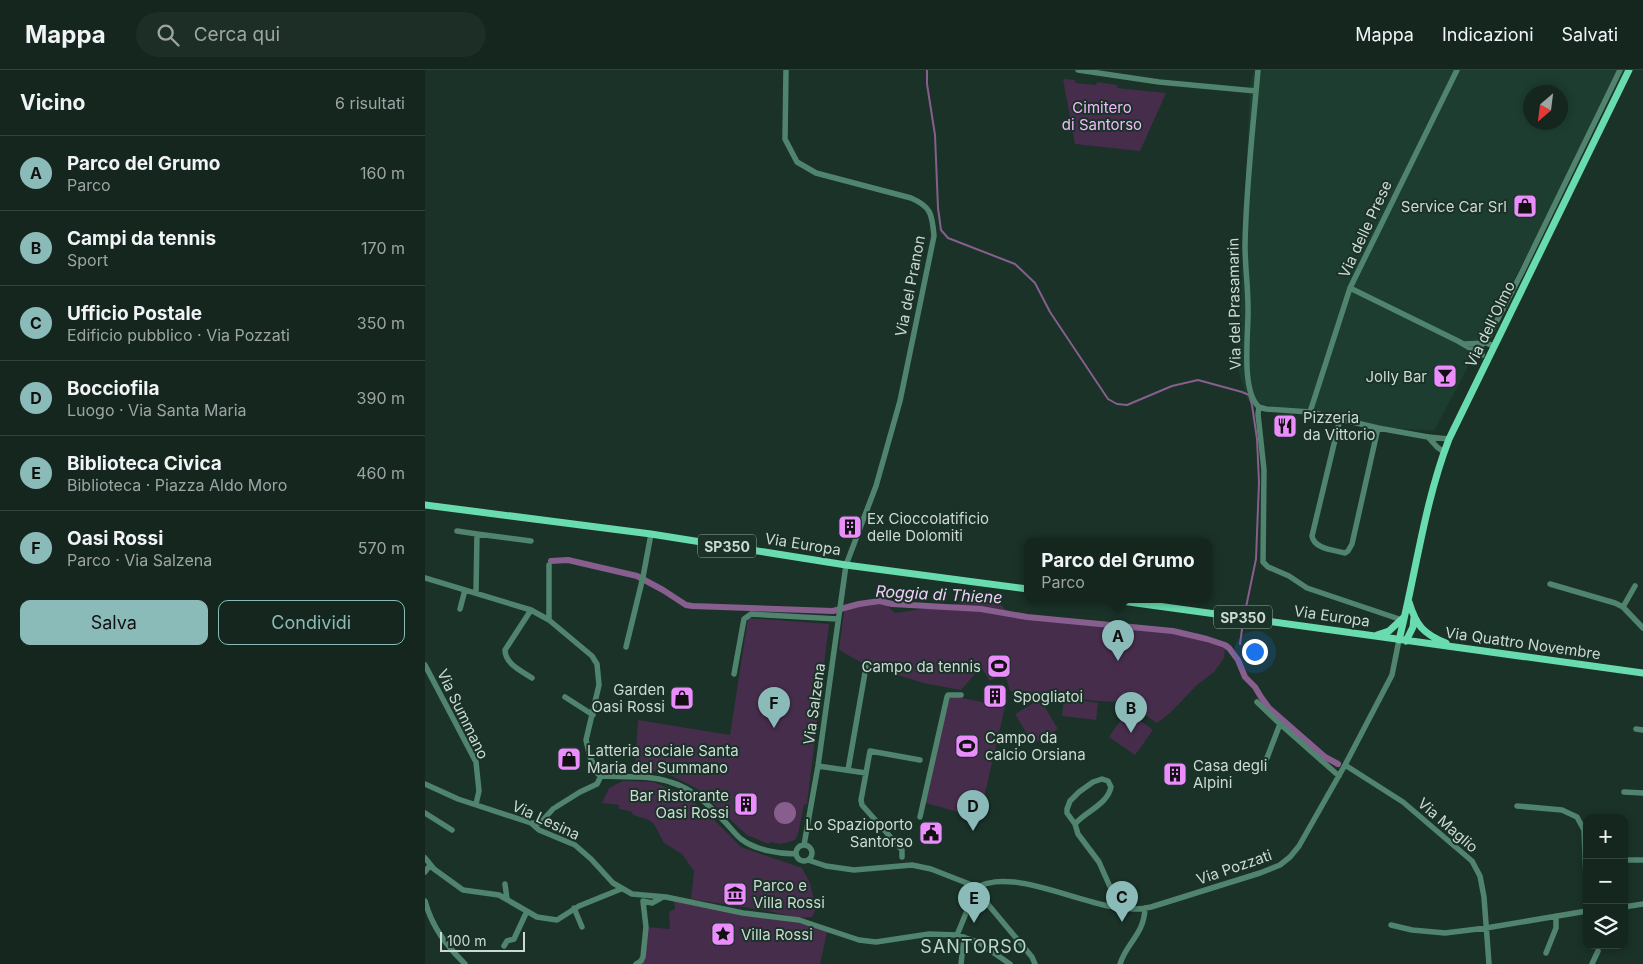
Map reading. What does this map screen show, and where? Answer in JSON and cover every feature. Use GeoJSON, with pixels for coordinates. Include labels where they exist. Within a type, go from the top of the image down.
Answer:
{"type":"FeatureCollection","features":[{"type":"Feature","properties":{"kind":"main road","name":"Via dell'Olmo"},"geometry":{"type":"LineString","coordinates":[[1402,620],[1409,601],[1430,498],[1449,439],[1485,357],[1494,346],[1629,70]]}},
{"type":"Feature","properties":{"kind":"main road","name":"Via Europa"},"geometry":{"type":"LineString","coordinates":[[425,505],[651,534],[845,565],[1024,588]]}},
{"type":"Feature","properties":{"kind":"main road","name":"Via dell'Olmo"},"geometry":{"type":"LineString","coordinates":[[1409,601],[1414,617],[1421,629],[1458,648]]}},
{"type":"Feature","properties":{"kind":"main road","name":"Via Europa"},"geometry":{"type":"LineString","coordinates":[[1135,603],[1402,640]]}},
{"type":"Feature","properties":{"kind":"main road","name":"Via dell'Olmo"},"geometry":{"type":"LineString","coordinates":[[1402,640],[1405,613]]}},
{"type":"Feature","properties":{"kind":"main road"},"geometry":{"type":"LineString","coordinates":[[1402,640],[1413,627],[1414,617]]}},
{"type":"Feature","properties":{"kind":"main road"},"geometry":{"type":"LineString","coordinates":[[1371,636],[1386,633],[1402,620]]}},
{"type":"Feature","properties":{"kind":"main road","name":"Via Quattro Novembre"},"geometry":{"type":"LineString","coordinates":[[1402,640],[1643,673]]}},
{"type":"Feature","properties":{"kind":"street","name":"Via del Pranon"},"geometry":{"type":"LineString","coordinates":[[786,70],[785,139],[797,162],[816,173],[917,201],[924,204],[932,216],[934,236],[930,260],[900,401],[876,486],[845,565]]}},
{"type":"Feature","properties":{"kind":"street"},"geometry":{"type":"LineString","coordinates":[[1078,70],[1159,82],[1256,91]]}},
{"type":"Feature","properties":{"kind":"street","name":"Via del Prasamarin"},"geometry":{"type":"LineString","coordinates":[[1258,70],[1248,173],[1245,246],[1248,307],[1247,374],[1255,401],[1259,407],[1258,414],[1264,470],[1263,562],[1268,567],[1284,573],[1307,588],[1402,620]]}},
{"type":"Feature","properties":{"kind":"street","name":"Via delle Prese"},"geometry":{"type":"LineString","coordinates":[[1457,70],[1350,288],[1463,343],[1485,357]]}},
{"type":"Feature","properties":{"kind":"street","name":"Via dell'Olmo"},"geometry":{"type":"LineString","coordinates":[[1483,343],[1489,336],[1522,272],[1620,70]]}},
{"type":"Feature","properties":{"kind":"street"},"geometry":{"type":"LineString","coordinates":[[1610,90],[1620,90]]}},
{"type":"Feature","properties":{"kind":"street"},"geometry":{"type":"LineString","coordinates":[[1591,129],[1596,139]]}},
{"type":"Feature","properties":{"kind":"street"},"geometry":{"type":"LineString","coordinates":[[1310,412],[1350,288]]}},
{"type":"Feature","properties":{"kind":"street"},"geometry":{"type":"LineString","coordinates":[[1463,343],[1483,343],[1494,346]]}},
{"type":"Feature","properties":{"kind":"street"},"geometry":{"type":"LineString","coordinates":[[1483,343],[1480,349],[1485,357]]}},
{"type":"Feature","properties":{"kind":"street"},"geometry":{"type":"LineString","coordinates":[[1259,407],[1310,412],[1378,428],[1449,439]]}},
{"type":"Feature","properties":{"kind":"street"},"geometry":{"type":"LineString","coordinates":[[1341,419],[1312,540],[1317,546],[1345,553],[1349,551],[1353,544],[1378,428]]}},
{"type":"Feature","properties":{"kind":"street"},"geometry":{"type":"LineString","coordinates":[[1428,437],[1437,447],[1445,452]]}},
{"type":"Feature","properties":{"kind":"street"},"geometry":{"type":"LineString","coordinates":[[457,531],[531,541]]}},
{"type":"Feature","properties":{"kind":"street"},"geometry":{"type":"LineString","coordinates":[[476,593],[477,534]]}},
{"type":"Feature","properties":{"kind":"street"},"geometry":{"type":"LineString","coordinates":[[626,647],[651,534]]}},
{"type":"Feature","properties":{"kind":"street"},"geometry":{"type":"LineString","coordinates":[[549,565],[549,620]]}},
{"type":"Feature","properties":{"kind":"street","name":"Via Salzena"},"geometry":{"type":"LineString","coordinates":[[804,845],[819,766],[845,565]]}},
{"type":"Feature","properties":{"kind":"street"},"geometry":{"type":"LineString","coordinates":[[425,578],[531,610],[549,620],[592,656],[597,664],[599,685],[586,740],[595,769],[601,776],[631,777],[670,782],[709,804],[741,839],[762,848],[784,854],[796,854]]}},
{"type":"Feature","properties":{"kind":"street"},"geometry":{"type":"LineString","coordinates":[[1551,584],[1615,603],[1623,608],[1643,628]]}},
{"type":"Feature","properties":{"kind":"street"},"geometry":{"type":"LineString","coordinates":[[1623,608],[1635,586]]}},
{"type":"Feature","properties":{"kind":"street"},"geometry":{"type":"LineString","coordinates":[[460,609],[465,590]]}},
{"type":"Feature","properties":{"kind":"street"},"geometry":{"type":"LineString","coordinates":[[531,610],[505,650],[505,655],[507,660],[532,678]]}},
{"type":"Feature","properties":{"kind":"street"},"geometry":{"type":"LineString","coordinates":[[733,674],[745,619],[751,614],[839,617]]}},
{"type":"Feature","properties":{"kind":"street","name":"Via Pozzati"},"geometry":{"type":"LineString","coordinates":[[975,890],[987,882],[1027,883],[1135,910],[1251,877],[1280,865],[1299,846],[1345,765],[1392,675],[1402,640]]}},
{"type":"Feature","properties":{"kind":"street","name":"Via Summano"},"geometry":{"type":"LineString","coordinates":[[425,665],[476,762],[479,791],[476,804]]}},
{"type":"Feature","properties":{"kind":"street"},"geometry":{"type":"LineString","coordinates":[[848,770],[866,667]]}},
{"type":"Feature","properties":{"kind":"street"},"geometry":{"type":"LineString","coordinates":[[920,816],[947,697],[948,695],[961,695]]}},
{"type":"Feature","properties":{"kind":"street"},"geometry":{"type":"LineString","coordinates":[[565,698],[593,715]]}},
{"type":"Feature","properties":{"kind":"street"},"geometry":{"type":"LineString","coordinates":[[1257,702],[1339,776]]}},
{"type":"Feature","properties":{"kind":"street"},"geometry":{"type":"LineString","coordinates":[[1267,758],[1280,724]]}},
{"type":"Feature","properties":{"kind":"street"},"geometry":{"type":"LineString","coordinates":[[1636,729],[1643,730]]}},
{"type":"Feature","properties":{"kind":"street"},"geometry":{"type":"LineString","coordinates":[[902,857],[902,850],[862,805],[861,800],[870,751],[920,760]]}},
{"type":"Feature","properties":{"kind":"street","name":"Via Maglio"},"geometry":{"type":"LineString","coordinates":[[1345,765],[1403,802],[1472,861],[1480,876],[1489,964]]}},
{"type":"Feature","properties":{"kind":"street"},"geometry":{"type":"LineString","coordinates":[[819,766],[866,774]]}},
{"type":"Feature","properties":{"kind":"street"},"geometry":{"type":"LineString","coordinates":[[531,823],[541,823],[555,808],[597,784],[601,776]]}},
{"type":"Feature","properties":{"kind":"street"},"geometry":{"type":"LineString","coordinates":[[1075,824],[1107,797],[1111,787],[1108,781],[1093,782],[1079,792],[1070,801],[1067,813],[1075,824],[1078,834],[1099,862],[1119,907]]}},
{"type":"Feature","properties":{"kind":"street","name":"Via Lesina"},"geometry":{"type":"LineString","coordinates":[[425,784],[458,799],[531,823],[539,830],[575,845],[621,889]]}},
{"type":"Feature","properties":{"kind":"street"},"geometry":{"type":"LineString","coordinates":[[1624,792],[1643,793]]}},
{"type":"Feature","properties":{"kind":"street"},"geometry":{"type":"LineString","coordinates":[[1517,806],[1562,810],[1577,817],[1584,830],[1585,859]]}},
{"type":"Feature","properties":{"kind":"street"},"geometry":{"type":"LineString","coordinates":[[425,813],[452,830]]}},
{"type":"Feature","properties":{"kind":"street"},"geometry":{"type":"LineString","coordinates":[[796,854],[798,848],[804,845],[809,847],[829,867]]}},
{"type":"Feature","properties":{"kind":"street"},"geometry":{"type":"LineString","coordinates":[[808,860],[812,852]]}},
{"type":"Feature","properties":{"kind":"street"},"geometry":{"type":"LineString","coordinates":[[796,854],[800,860],[808,860],[829,867],[853,870],[894,865],[912,865],[931,869],[975,890],[1032,957],[1035,964]]}},
{"type":"Feature","properties":{"kind":"street"},"geometry":{"type":"LineString","coordinates":[[425,858],[430,865],[463,890],[499,895],[537,917],[557,920],[575,908],[621,889],[631,894],[663,897],[799,920],[859,940],[876,942],[929,934],[957,935],[987,948],[1009,964]]}},
{"type":"Feature","properties":{"kind":"street"},"geometry":{"type":"LineString","coordinates":[[1628,860],[1643,860]]}},
{"type":"Feature","properties":{"kind":"street"},"geometry":{"type":"LineString","coordinates":[[425,872],[430,865]]}},
{"type":"Feature","properties":{"kind":"street"},"geometry":{"type":"LineString","coordinates":[[505,884],[507,899]]}},
{"type":"Feature","properties":{"kind":"street"},"geometry":{"type":"LineString","coordinates":[[957,935],[975,890]]}},
{"type":"Feature","properties":{"kind":"street"},"geometry":{"type":"LineString","coordinates":[[636,964],[643,957],[646,927],[643,901],[652,903],[663,897]]}},
{"type":"Feature","properties":{"kind":"street"},"geometry":{"type":"LineString","coordinates":[[425,901],[428,913],[439,934],[465,964]]}},
{"type":"Feature","properties":{"kind":"street"},"geometry":{"type":"LineString","coordinates":[[1628,906],[1643,904]]}},
{"type":"Feature","properties":{"kind":"street"},"geometry":{"type":"LineString","coordinates":[[575,908],[582,927]]}},
{"type":"Feature","properties":{"kind":"street"},"geometry":{"type":"LineString","coordinates":[[1120,964],[1123,956],[1143,926],[1145,908]]}},
{"type":"Feature","properties":{"kind":"street"},"geometry":{"type":"LineString","coordinates":[[504,946],[507,941],[514,939],[527,911]]}},
{"type":"Feature","properties":{"kind":"street"},"geometry":{"type":"LineString","coordinates":[[1391,925],[1413,930],[1445,933],[1583,912]]}},
{"type":"Feature","properties":{"kind":"street"},"geometry":{"type":"LineString","coordinates":[[1546,953],[1556,928],[1556,916]]}},
{"type":"Feature","properties":{"kind":"street"},"geometry":{"type":"LineString","coordinates":[[961,964],[964,937]]}},
{"type":"Feature","properties":{"kind":"street"},"geometry":{"type":"LineString","coordinates":[[1592,964],[1598,951]]}},
{"type":"Feature","properties":{"kind":"shaded area"},"geometry":{"type":"Polygon","coordinates":[[[1254,70],[1625,70],[1434,431],[1364,426],[1248,401],[1238,369],[1250,86],[1254,70]]]}},
{"type":"Feature","properties":{"kind":"shaded area"},"geometry":{"type":"Polygon","coordinates":[[[785,802],[793,805],[796,813],[793,821],[785,824],[777,821],[774,813],[777,805],[785,802]]]}},
{"type":"Feature","properties":{"kind":"green space","name":"Cimitero di Santorso"},"geometry":{"type":"Polygon","coordinates":[[[1063,79],[1075,80],[1075,83],[1096,85],[1097,82],[1117,85],[1117,88],[1166,93],[1140,151],[1075,144],[1063,79]]]}},
{"type":"Feature","properties":{"kind":"green space"},"geometry":{"type":"Polygon","coordinates":[[[970,602],[999,603],[1011,615],[1102,627],[1108,623],[1146,631],[1160,630],[1195,637],[1225,646],[1224,658],[1214,672],[1197,685],[1170,713],[1157,723],[1126,702],[1097,701],[1058,695],[1041,698],[1010,691],[1005,674],[1012,667],[990,681],[981,667],[961,690],[923,683],[866,665],[839,650],[845,605],[866,606],[885,603],[895,613],[970,602]]]}},
{"type":"Feature","properties":{"kind":"green space"},"geometry":{"type":"Polygon","coordinates":[[[748,618],[829,624],[807,804],[804,805],[795,840],[781,844],[770,842],[769,844],[747,835],[696,788],[670,775],[635,767],[638,720],[730,735],[748,618]]]}},
{"type":"Feature","properties":{"kind":"green space","name":"Campo da calcio Orsiana"},"geometry":{"type":"Polygon","coordinates":[[[948,695],[1005,707],[984,797],[965,814],[926,803],[948,695]]]}},
{"type":"Feature","properties":{"kind":"green space"},"geometry":{"type":"Polygon","coordinates":[[[1064,698],[1098,703],[1096,720],[1062,716],[1064,698]]]}},
{"type":"Feature","properties":{"kind":"green space"},"geometry":{"type":"Polygon","coordinates":[[[1040,699],[1058,729],[1033,744],[1015,714],[1040,699]]]}},
{"type":"Feature","properties":{"kind":"green space"},"geometry":{"type":"Polygon","coordinates":[[[1127,711],[1153,730],[1135,755],[1109,737],[1127,711]]]}},
{"type":"Feature","properties":{"kind":"green space"},"geometry":{"type":"Polygon","coordinates":[[[623,781],[653,782],[676,791],[701,807],[741,847],[802,868],[810,883],[816,909],[812,917],[798,918],[769,911],[691,899],[694,871],[682,854],[664,843],[654,824],[649,820],[633,815],[631,811],[619,809],[619,805],[602,803],[609,788],[623,781]]]}},
{"type":"Feature","properties":{"kind":"green space"},"geometry":{"type":"Polygon","coordinates":[[[674,900],[799,920],[827,932],[820,964],[636,964],[641,961],[646,927],[670,929],[669,912],[675,909],[674,900]]]}},
{"type":"Feature","properties":{"kind":"waterway"},"geometry":{"type":"LineString","coordinates":[[927,70],[927,84],[935,135],[938,208],[941,230],[948,238],[1015,264],[1035,283],[1050,312],[1108,399],[1117,404],[1127,405],[1172,386],[1198,380],[1249,395],[1257,439],[1259,482],[1256,559],[1245,612]]}},
{"type":"Feature","properties":{"kind":"waterway","name":"Roggia di Thiene"},"geometry":{"type":"LineString","coordinates":[[551,561],[568,560],[637,576],[686,605],[692,606],[833,611],[880,601],[892,604],[981,609],[1027,617],[1173,631],[1207,639],[1229,648],[1238,660],[1245,677],[1255,687],[1269,708],[1325,757],[1338,764]]}},
{"type":"Feature","properties":{"kind":"waterway"},"geometry":{"type":"LineString","coordinates":[[1240,644],[1243,622]]}},
{"type":"Feature","properties":{"kind":"place","name":"Service Car Srl"},"geometry":{"type":"Point","coordinates":[1525,206]}},
{"type":"Feature","properties":{"kind":"place","name":"Jolly Bar"},"geometry":{"type":"Point","coordinates":[1445,376]}},
{"type":"Feature","properties":{"kind":"place","name":"Pizzeria da Vittorio"},"geometry":{"type":"Point","coordinates":[1285,426]}},
{"type":"Feature","properties":{"kind":"place","name":"Ex Cioccolatificio delle Dolomiti"},"geometry":{"type":"Point","coordinates":[850,527]}},
{"type":"Feature","properties":{"kind":"place","name":"Parco del Grumo"},"geometry":{"type":"Point","coordinates":[1118,661]}},
{"type":"Feature","properties":{"kind":"place","name":"Campo da tennis"},"geometry":{"type":"Point","coordinates":[999,666]}},
{"type":"Feature","properties":{"kind":"place","name":"Spogliatoi"},"geometry":{"type":"Point","coordinates":[995,696]}},
{"type":"Feature","properties":{"kind":"place","name":"Garden Oasi Rossi"},"geometry":{"type":"Point","coordinates":[682,698]}},
{"type":"Feature","properties":{"kind":"place","name":"Oasi Rossi"},"geometry":{"type":"Point","coordinates":[774,728]}},
{"type":"Feature","properties":{"kind":"place","name":"Campi da tennis"},"geometry":{"type":"Point","coordinates":[1131,733]}},
{"type":"Feature","properties":{"kind":"place","name":"Campo da calcio Orsiana"},"geometry":{"type":"Point","coordinates":[967,746]}},
{"type":"Feature","properties":{"kind":"place","name":"Latteria sociale Santa Maria del Summano"},"geometry":{"type":"Point","coordinates":[569,759]}},
{"type":"Feature","properties":{"kind":"place","name":"Casa degli Alpini"},"geometry":{"type":"Point","coordinates":[1175,774]}},
{"type":"Feature","properties":{"kind":"place","name":"Bar Ristorante Oasi Rossi"},"geometry":{"type":"Point","coordinates":[746,804]}},
{"type":"Feature","properties":{"kind":"place","name":"Bocciofila"},"geometry":{"type":"Point","coordinates":[973,831]}},
{"type":"Feature","properties":{"kind":"place","name":"Lo Spazioporto Santorso"},"geometry":{"type":"Point","coordinates":[931,833]}},
{"type":"Feature","properties":{"kind":"place","name":"Parco e Villa Rossi"},"geometry":{"type":"Point","coordinates":[735,894]}},
{"type":"Feature","properties":{"kind":"place","name":"Ufficio Postale"},"geometry":{"type":"Point","coordinates":[1122,922]}},
{"type":"Feature","properties":{"kind":"place","name":"Biblioteca Civica"},"geometry":{"type":"Point","coordinates":[974,923]}},
{"type":"Feature","properties":{"kind":"place","name":"Villa Rossi"},"geometry":{"type":"Point","coordinates":[723,934]}},
{"type":"Feature","properties":{"kind":"district","name":"SANTORSO"},"geometry":{"type":"Point","coordinates":[974,946]}}]}
